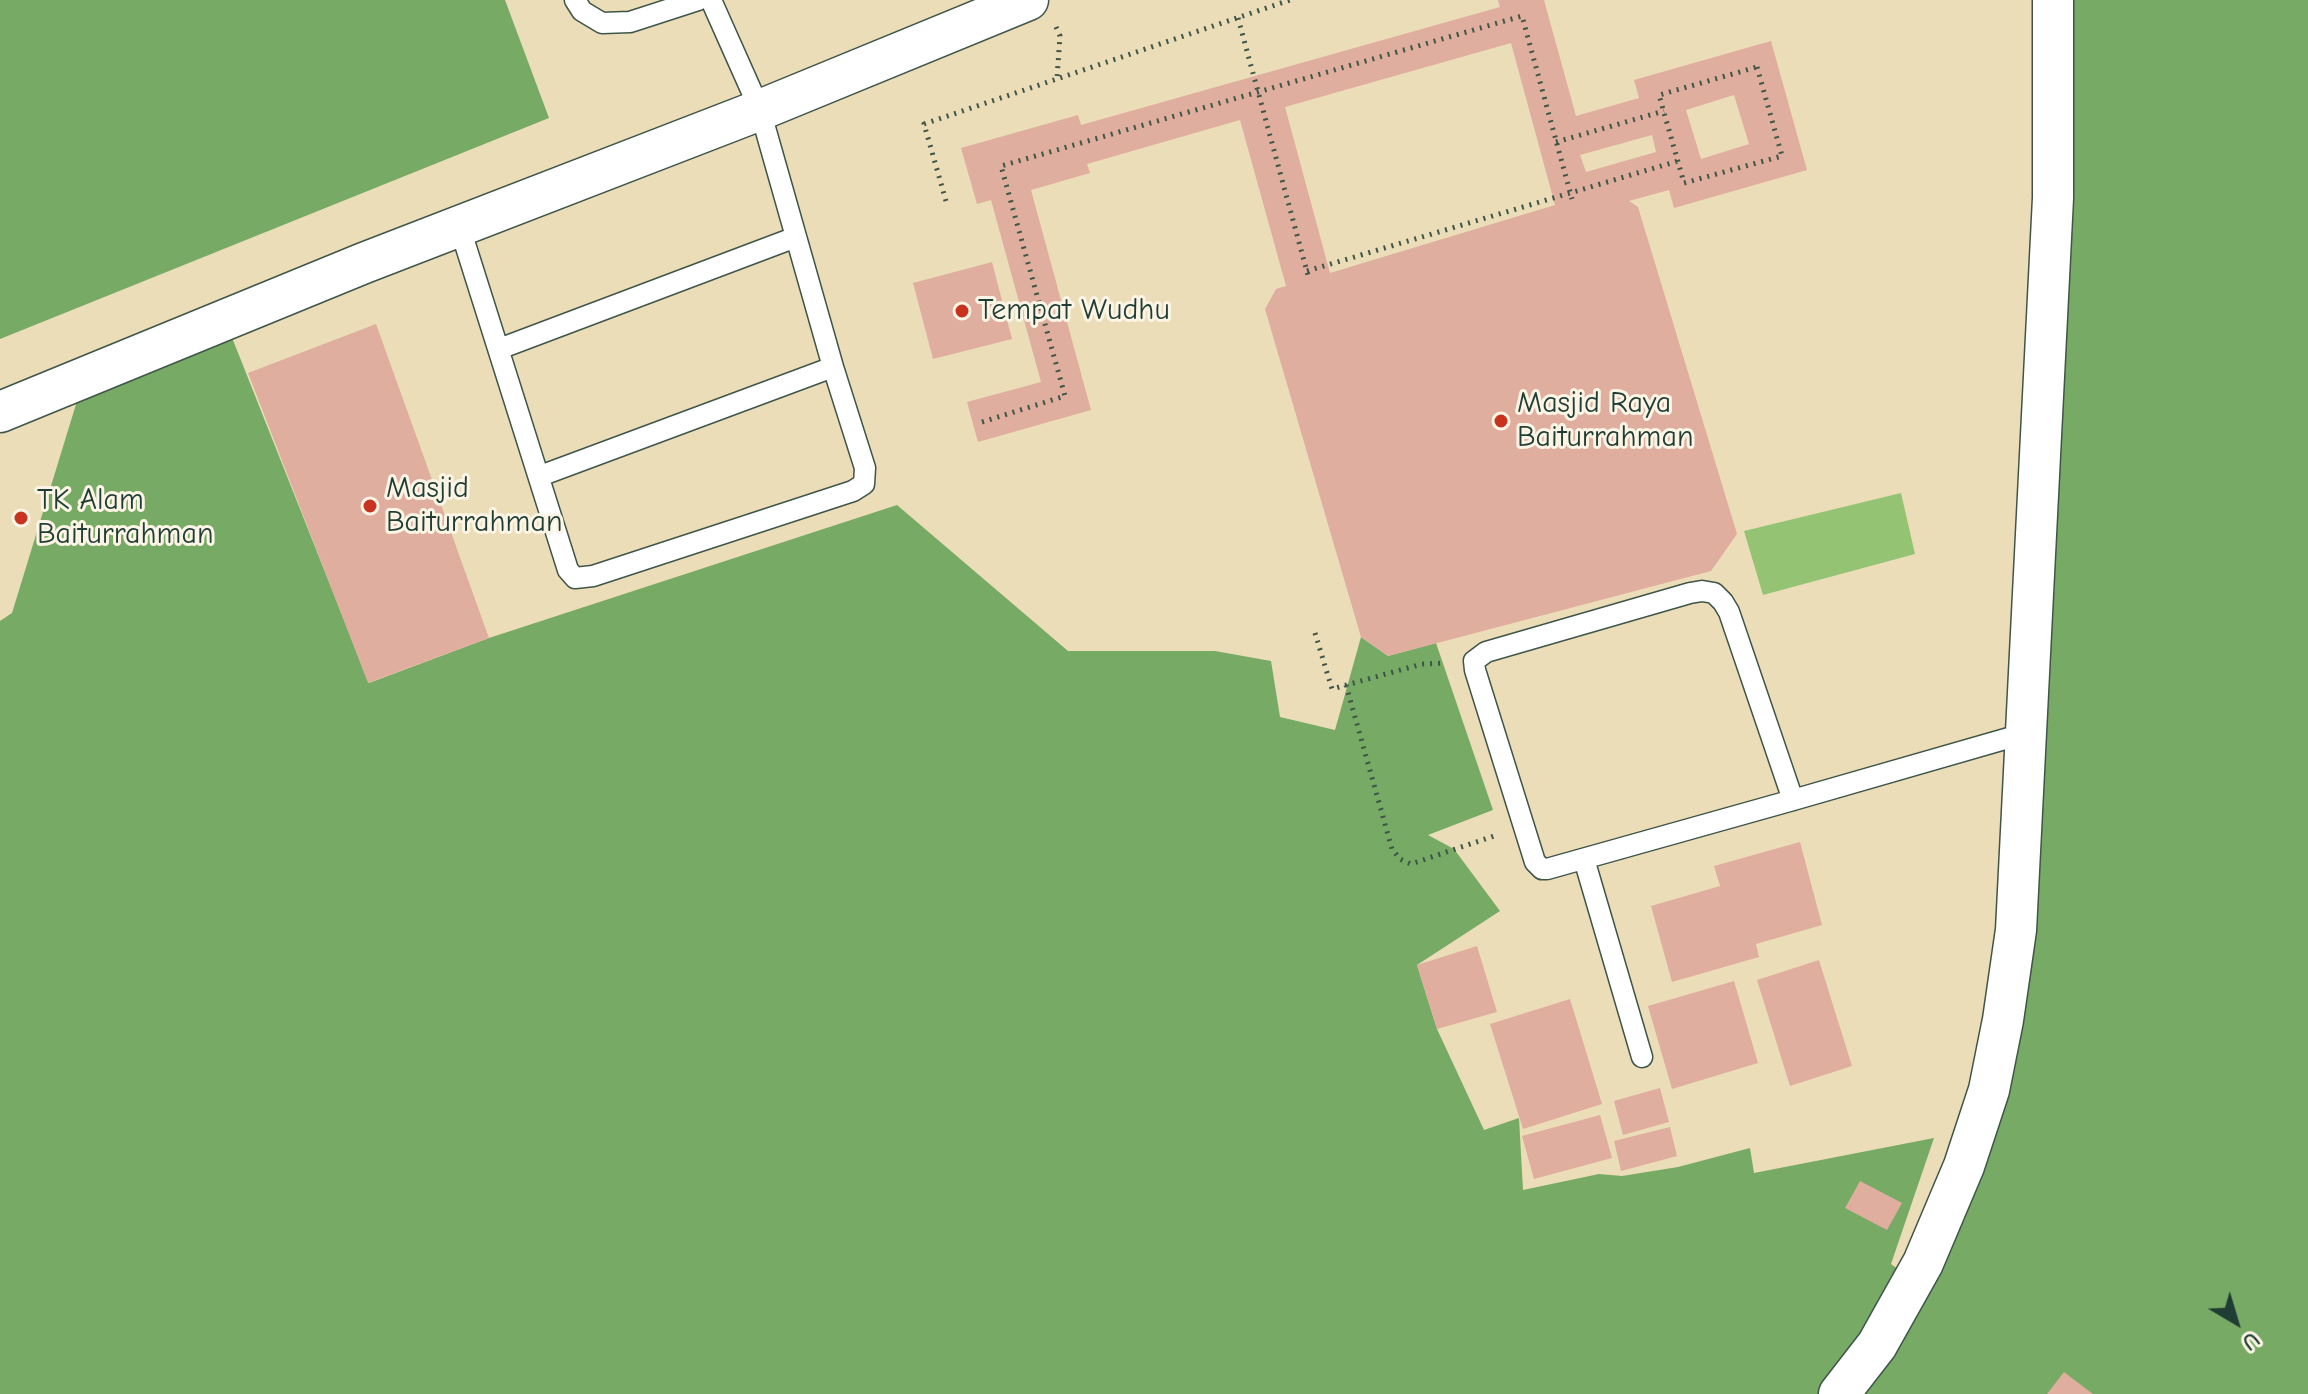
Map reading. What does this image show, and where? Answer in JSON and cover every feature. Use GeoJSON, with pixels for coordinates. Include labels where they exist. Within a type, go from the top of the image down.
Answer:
{"type":"FeatureCollection","features":[{"type":"Feature","properties":{"kind":"street"},"geometry":{"type":"LineString","coordinates":[[1839,1394],[1877,1345],[1923,1263],[1964,1166],[1989,1090],[2003,1020],[2016,930],[2053,198],[2053,0]]}},
{"type":"Feature","properties":{"kind":"street"},"geometry":{"type":"LineString","coordinates":[[0,412],[459,225],[760,110],[1042,12]]}},
{"type":"Feature","properties":{"kind":"lane"},"geometry":{"type":"LineString","coordinates":[[575,0],[582,11],[602,23],[630,22],[698,0]]}},
{"type":"Feature","properties":{"kind":"lane"},"geometry":{"type":"LineString","coordinates":[[459,225],[568,570],[575,578],[583,579],[853,491],[864,484],[865,468],[760,110],[711,0]]}},
{"type":"Feature","properties":{"kind":"lane"},"geometry":{"type":"LineString","coordinates":[[499,349],[796,237]]}},
{"type":"Feature","properties":{"kind":"lane"},"geometry":{"type":"LineString","coordinates":[[540,476],[833,367]]}},
{"type":"Feature","properties":{"kind":"lane"},"geometry":{"type":"LineString","coordinates":[[1793,800],[1729,612],[1714,593],[1690,593],[1486,652],[1474,661],[1535,862],[1547,869],[1793,800],[2026,733]]}},
{"type":"Feature","properties":{"kind":"lane"},"geometry":{"type":"LineString","coordinates":[[1584,859],[1642,1057]]}},
{"type":"Feature","properties":{"kind":"path"},"geometry":{"type":"LineString","coordinates":[[946,201],[924,124],[1290,0]]}},
{"type":"Feature","properties":{"kind":"path"},"geometry":{"type":"LineString","coordinates":[[1042,12],[1060,36],[1057,78]]}},
{"type":"Feature","properties":{"kind":"path"},"geometry":{"type":"LineString","coordinates":[[982,422],[1065,396],[1001,166],[1522,16],[1572,196]]}},
{"type":"Feature","properties":{"kind":"path"},"geometry":{"type":"LineString","coordinates":[[1238,18],[1309,279]]}},
{"type":"Feature","properties":{"kind":"path"},"geometry":{"type":"LineString","coordinates":[[1757,67],[1782,156],[1684,183],[1678,161],[1659,95],[1757,67]]}},
{"type":"Feature","properties":{"kind":"path"},"geometry":{"type":"LineString","coordinates":[[1556,142],[1664,111]]}},
{"type":"Feature","properties":{"kind":"path"},"geometry":{"type":"LineString","coordinates":[[1307,271],[1572,196],[1678,161]]}},
{"type":"Feature","properties":{"kind":"path"},"geometry":{"type":"LineString","coordinates":[[1315,633],[1332,689],[1422,664],[1474,661]]}},
{"type":"Feature","properties":{"kind":"path"},"geometry":{"type":"LineString","coordinates":[[1346,685],[1392,849],[1400,859],[1411,864],[1501,833]]}},
{"type":"Feature","properties":{"kind":"green space"},"geometry":{"type":"Polygon","coordinates":[[[0,0],[505,0],[549,118],[0,339],[0,0]]]}},
{"type":"Feature","properties":{"kind":"green space"},"geometry":{"type":"Polygon","coordinates":[[[2069,0],[2308,0],[2308,1394],[0,1394],[0,621],[12,613],[81,388],[225,320],[369,683],[489,638],[897,505],[1068,651],[1215,651],[1271,661],[1280,717],[1335,730],[1361,637],[1388,656],[1436,643],[1493,810],[1428,835],[1454,849],[1500,911],[1417,965],[1437,1029],[1484,1130],[1519,1118],[1523,1190],[1599,1174],[1622,1176],[1678,1167],[1750,1148],[1754,1173],[1934,1138],[1891,1264],[1929,1292],[2032,928],[2074,201],[2069,0]]]}},
{"type":"Feature","properties":{"kind":"green space"},"geometry":{"type":"Polygon","coordinates":[[[1901,493],[1915,554],[1763,595],[1744,531],[1901,493]]]}},
{"type":"Feature","properties":{"kind":"building","name":"Masjid Raya Baiturrahman"},"geometry":{"type":"Polygon","coordinates":[[[1498,0],[1544,0],[1576,116],[1639,98],[1634,80],[1771,41],[1807,170],[1674,208],[1669,190],[1629,201],[1638,207],[1737,534],[1711,571],[1388,656],[1361,637],[1265,309],[1276,289],[1286,286],[1240,120],[1087,164],[1090,173],[1031,190],[1091,410],[978,442],[967,402],[1041,382],[991,200],[977,204],[961,148],[1078,115],[1081,125],[1500,7],[1498,0]],[[1511,43],[1285,107],[1330,273],[1555,205],[1511,43]],[[1734,95],[1686,110],[1701,159],[1749,144],[1734,95]],[[1652,135],[1580,155],[1586,172],[1656,152],[1652,135]]]}},
{"type":"Feature","properties":{"kind":"building","name":"Tempat Wudhu"},"geometry":{"type":"Polygon","coordinates":[[[992,262],[1012,339],[933,359],[913,283],[992,262]]]}},
{"type":"Feature","properties":{"kind":"building","name":"Masjid Baiturrahman"},"geometry":{"type":"Polygon","coordinates":[[[376,324],[489,638],[368,683],[248,373],[376,324]]]}},
{"type":"Feature","properties":{"kind":"building"},"geometry":{"type":"Polygon","coordinates":[[[1800,842],[1822,925],[1756,944],[1759,957],[1672,982],[1651,906],[1720,886],[1714,866],[1800,842]]]}},
{"type":"Feature","properties":{"kind":"building"},"geometry":{"type":"Polygon","coordinates":[[[1477,946],[1497,1012],[1437,1029],[1417,965],[1477,946]]]}},
{"type":"Feature","properties":{"kind":"building"},"geometry":{"type":"Polygon","coordinates":[[[1819,960],[1852,1066],[1790,1086],[1757,980],[1819,960]]]}},
{"type":"Feature","properties":{"kind":"building"},"geometry":{"type":"Polygon","coordinates":[[[1734,981],[1758,1063],[1672,1089],[1648,1006],[1734,981]]]}},
{"type":"Feature","properties":{"kind":"building"},"geometry":{"type":"Polygon","coordinates":[[[1570,999],[1602,1104],[1523,1129],[1490,1024],[1570,999]]]}},
{"type":"Feature","properties":{"kind":"building"},"geometry":{"type":"Polygon","coordinates":[[[1660,1088],[1669,1122],[1623,1135],[1614,1101],[1660,1088]]]}},
{"type":"Feature","properties":{"kind":"building"},"geometry":{"type":"Polygon","coordinates":[[[1600,1115],[1612,1158],[1534,1179],[1522,1136],[1600,1115]]]}},
{"type":"Feature","properties":{"kind":"building"},"geometry":{"type":"Polygon","coordinates":[[[1670,1127],[1677,1156],[1621,1171],[1614,1141],[1670,1127]]]}},
{"type":"Feature","properties":{"kind":"building"},"geometry":{"type":"Polygon","coordinates":[[[1860,1181],[1902,1203],[1887,1230],[1845,1208],[1860,1181]]]}},
{"type":"Feature","properties":{"kind":"building"},"geometry":{"type":"Polygon","coordinates":[[[2064,1372],[2093,1394],[2047,1394],[2064,1372]]]}},
{"type":"Feature","properties":{"kind":"place","name":"Tempat Wudhu"},"geometry":{"type":"Point","coordinates":[962,311]}},
{"type":"Feature","properties":{"kind":"place","name":"Masjid Raya Baiturrahman"},"geometry":{"type":"Point","coordinates":[1501,421]}},
{"type":"Feature","properties":{"kind":"place","name":"Masjid Baiturrahman"},"geometry":{"type":"Point","coordinates":[370,506]}},
{"type":"Feature","properties":{"kind":"place","name":"TK Alam Baiturrahman"},"geometry":{"type":"Point","coordinates":[21,518]}}]}
